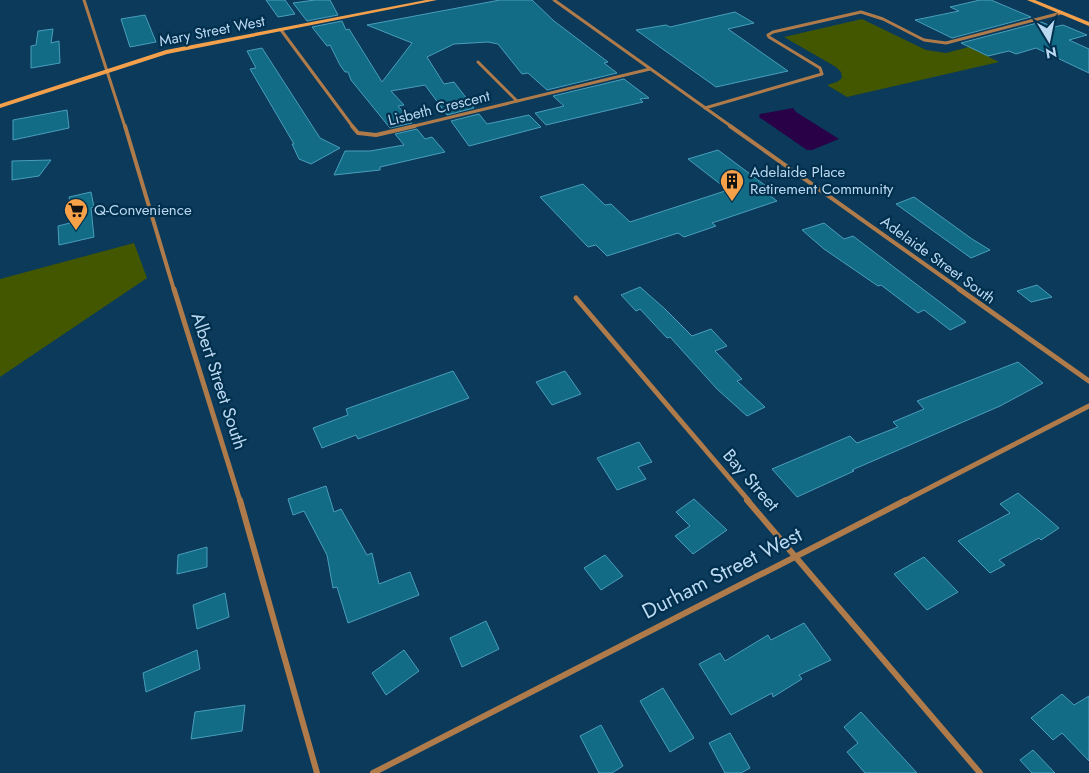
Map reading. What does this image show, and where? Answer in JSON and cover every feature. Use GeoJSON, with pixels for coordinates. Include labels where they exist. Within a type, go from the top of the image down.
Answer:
{"type":"FeatureCollection","features":[{"type":"Feature","properties":{"kind":"street","name":"Albert Street South"},"geometry":{"type":"LineString","coordinates":[[84,0],[108,70],[164,259],[225,446],[317,773]]}},
{"type":"Feature","properties":{"kind":"street","name":"Mary Street West"},"geometry":{"type":"LineString","coordinates":[[0,106],[166,52],[434,0]]}},
{"type":"Feature","properties":{"kind":"street","name":"Adelaide Street South"},"geometry":{"type":"LineString","coordinates":[[554,0],[1089,381]]}},
{"type":"Feature","properties":{"kind":"street"},"geometry":{"type":"LineString","coordinates":[[1030,0],[1089,24]]}},
{"type":"Feature","properties":{"kind":"street"},"geometry":{"type":"LineString","coordinates":[[705,108],[822,74],[820,68],[768,38],[768,35],[773,32],[860,12],[874,16],[931,43],[946,43],[1061,12]]}},
{"type":"Feature","properties":{"kind":"street","name":"Lisbeth Crescent"},"geometry":{"type":"LineString","coordinates":[[281,30],[358,134],[376,135],[650,69]]}},
{"type":"Feature","properties":{"kind":"street"},"geometry":{"type":"LineString","coordinates":[[478,62],[517,101]]}},
{"type":"Feature","properties":{"kind":"street","name":"Bay Street"},"geometry":{"type":"LineString","coordinates":[[576,298],[980,773]]}},
{"type":"Feature","properties":{"kind":"street","name":"Durham Street West"},"geometry":{"type":"LineString","coordinates":[[373,773],[795,555],[1089,406]]}},
{"type":"Feature","properties":{"kind":"green space"},"geometry":{"type":"Polygon","coordinates":[[[862,19],[926,50],[946,53],[969,47],[999,62],[847,97],[827,85],[837,82],[842,78],[841,72],[836,67],[784,37],[862,19]]]}},
{"type":"Feature","properties":{"kind":"green space"},"geometry":{"type":"Polygon","coordinates":[[[134,243],[147,278],[0,377],[0,279],[134,243]]]}},
{"type":"Feature","properties":{"kind":"shaded area"},"geometry":{"type":"Polygon","coordinates":[[[793,108],[796,112],[839,139],[812,150],[807,150],[759,117],[760,114],[793,108]]]}},
{"type":"Feature","properties":{"kind":"building"},"geometry":{"type":"Polygon","coordinates":[[[266,0],[285,0],[295,14],[278,17],[266,0]]]}},
{"type":"Feature","properties":{"kind":"building"},"geometry":{"type":"Polygon","coordinates":[[[330,0],[338,15],[307,21],[293,3],[330,0]]]}},
{"type":"Feature","properties":{"kind":"building"},"geometry":{"type":"Polygon","coordinates":[[[500,0],[532,0],[554,21],[608,62],[604,63],[617,73],[547,90],[528,73],[522,74],[498,44],[488,42],[454,44],[427,57],[444,84],[454,82],[474,108],[447,115],[425,85],[391,91],[404,105],[398,106],[412,123],[390,128],[351,80],[348,72],[345,72],[330,45],[327,46],[312,27],[342,21],[346,30],[349,29],[382,82],[412,43],[367,25],[500,0]]]}},
{"type":"Feature","properties":{"kind":"building"},"geometry":{"type":"Polygon","coordinates":[[[980,0],[991,0],[1031,17],[952,38],[915,20],[959,11],[950,7],[980,0]]]}},
{"type":"Feature","properties":{"kind":"building"},"geometry":{"type":"Polygon","coordinates":[[[735,12],[754,23],[728,29],[788,71],[716,87],[636,30],[666,25],[670,27],[735,12]]]}},
{"type":"Feature","properties":{"kind":"building"},"geometry":{"type":"Polygon","coordinates":[[[145,15],[156,42],[130,47],[121,19],[145,15]]]}},
{"type":"Feature","properties":{"kind":"building"},"geometry":{"type":"Polygon","coordinates":[[[1041,22],[1054,27],[1063,25],[1087,35],[1069,40],[1089,49],[1089,73],[1036,48],[1016,54],[1009,51],[988,56],[961,43],[1041,22]]]}},
{"type":"Feature","properties":{"kind":"building"},"geometry":{"type":"Polygon","coordinates":[[[53,29],[51,43],[59,41],[60,63],[31,68],[31,46],[36,45],[38,31],[53,29]]]}},
{"type":"Feature","properties":{"kind":"building"},"geometry":{"type":"Polygon","coordinates":[[[262,48],[320,138],[340,148],[311,164],[299,159],[292,144],[294,144],[250,69],[256,68],[247,51],[262,48]]]}},
{"type":"Feature","properties":{"kind":"building"},"geometry":{"type":"Polygon","coordinates":[[[624,79],[649,98],[640,99],[643,102],[546,125],[535,113],[564,106],[553,96],[624,79]]]}},
{"type":"Feature","properties":{"kind":"building"},"geometry":{"type":"Polygon","coordinates":[[[67,110],[69,128],[13,140],[13,120],[67,110]]]}},
{"type":"Feature","properties":{"kind":"building"},"geometry":{"type":"Polygon","coordinates":[[[479,114],[487,124],[529,115],[541,127],[469,146],[451,121],[479,114]]]}},
{"type":"Feature","properties":{"kind":"building"},"geometry":{"type":"Polygon","coordinates":[[[417,129],[425,139],[432,137],[445,152],[380,167],[380,170],[334,175],[345,151],[370,151],[404,145],[395,134],[417,129]]]}},
{"type":"Feature","properties":{"kind":"building","name":"Adelaide Place Retirement Community"},"geometry":{"type":"Polygon","coordinates":[[[718,150],[770,189],[764,191],[777,201],[712,223],[716,226],[684,237],[678,233],[607,256],[596,245],[588,247],[540,197],[583,184],[605,205],[611,204],[630,222],[728,190],[688,159],[718,150]]]}},
{"type":"Feature","properties":{"kind":"building"},"geometry":{"type":"Polygon","coordinates":[[[51,160],[39,176],[12,180],[12,161],[51,160]]]}},
{"type":"Feature","properties":{"kind":"building"},"geometry":{"type":"Polygon","coordinates":[[[91,192],[94,207],[91,208],[94,237],[59,245],[58,226],[74,222],[69,197],[91,192]]]}},
{"type":"Feature","properties":{"kind":"building"},"geometry":{"type":"Polygon","coordinates":[[[914,197],[990,250],[971,258],[896,204],[914,197]]]}},
{"type":"Feature","properties":{"kind":"building"},"geometry":{"type":"Polygon","coordinates":[[[824,223],[844,239],[853,236],[966,322],[950,330],[924,310],[918,313],[881,285],[878,286],[824,249],[802,230],[824,223]]]}},
{"type":"Feature","properties":{"kind":"building"},"geometry":{"type":"Polygon","coordinates":[[[1037,285],[1052,297],[1031,302],[1017,291],[1037,285]]]}},
{"type":"Feature","properties":{"kind":"building"},"geometry":{"type":"Polygon","coordinates":[[[640,287],[692,336],[711,329],[727,346],[715,351],[742,379],[737,381],[765,407],[747,416],[717,389],[670,337],[667,338],[640,309],[636,311],[621,295],[640,287]]]}},
{"type":"Feature","properties":{"kind":"building"},"geometry":{"type":"Polygon","coordinates":[[[1018,362],[1043,383],[1000,406],[852,470],[854,471],[797,497],[772,469],[850,436],[857,443],[898,427],[893,422],[924,409],[917,401],[1018,362]]]}},
{"type":"Feature","properties":{"kind":"building"},"geometry":{"type":"Polygon","coordinates":[[[453,371],[469,398],[358,439],[356,435],[322,448],[313,428],[348,415],[346,409],[453,371]]]}},
{"type":"Feature","properties":{"kind":"building"},"geometry":{"type":"Polygon","coordinates":[[[565,371],[581,394],[552,405],[536,382],[565,371]]]}},
{"type":"Feature","properties":{"kind":"building"},"geometry":{"type":"Polygon","coordinates":[[[639,442],[652,462],[638,467],[646,479],[617,490],[597,458],[639,442]]]}},
{"type":"Feature","properties":{"kind":"building"},"geometry":{"type":"Polygon","coordinates":[[[326,486],[334,512],[341,509],[367,555],[372,553],[379,584],[410,572],[419,595],[348,623],[337,587],[333,588],[327,555],[304,511],[293,515],[288,499],[326,486]]]}},
{"type":"Feature","properties":{"kind":"building"},"geometry":{"type":"Polygon","coordinates":[[[1018,493],[1059,528],[1041,540],[1039,538],[999,560],[1005,565],[990,573],[958,541],[1010,513],[1000,504],[1018,493]]]}},
{"type":"Feature","properties":{"kind":"building"},"geometry":{"type":"Polygon","coordinates":[[[694,499],[727,530],[693,554],[675,536],[690,526],[676,512],[694,499]]]}},
{"type":"Feature","properties":{"kind":"building"},"geometry":{"type":"Polygon","coordinates":[[[207,547],[207,567],[177,574],[178,555],[207,547]]]}},
{"type":"Feature","properties":{"kind":"building"},"geometry":{"type":"Polygon","coordinates":[[[605,555],[623,576],[601,590],[584,568],[605,555]]]}},
{"type":"Feature","properties":{"kind":"building"},"geometry":{"type":"Polygon","coordinates":[[[924,557],[958,592],[927,610],[894,574],[924,557]]]}},
{"type":"Feature","properties":{"kind":"building"},"geometry":{"type":"Polygon","coordinates":[[[225,593],[229,617],[197,629],[193,605],[225,593]]]}},
{"type":"Feature","properties":{"kind":"building"},"geometry":{"type":"Polygon","coordinates":[[[486,621],[499,649],[462,667],[450,638],[486,621]]]}},
{"type":"Feature","properties":{"kind":"building"},"geometry":{"type":"Polygon","coordinates":[[[804,623],[831,660],[799,675],[802,679],[773,697],[772,693],[731,715],[699,664],[720,653],[725,661],[768,635],[771,640],[804,623]]]}},
{"type":"Feature","properties":{"kind":"building"},"geometry":{"type":"Polygon","coordinates":[[[197,650],[200,669],[146,692],[143,673],[197,650]]]}},
{"type":"Feature","properties":{"kind":"building"},"geometry":{"type":"Polygon","coordinates":[[[404,650],[419,671],[386,695],[372,673],[404,650]]]}},
{"type":"Feature","properties":{"kind":"building"},"geometry":{"type":"Polygon","coordinates":[[[663,688],[694,738],[670,752],[640,701],[663,688]]]}},
{"type":"Feature","properties":{"kind":"building"},"geometry":{"type":"Polygon","coordinates":[[[1062,694],[1074,705],[1089,696],[1089,761],[1062,733],[1053,740],[1031,718],[1062,694]]]}},
{"type":"Feature","properties":{"kind":"building"},"geometry":{"type":"Polygon","coordinates":[[[245,705],[242,731],[191,739],[195,712],[245,705]]]}},
{"type":"Feature","properties":{"kind":"building"},"geometry":{"type":"Polygon","coordinates":[[[861,712],[917,773],[865,773],[847,752],[858,743],[844,727],[861,712]]]}},
{"type":"Feature","properties":{"kind":"building"},"geometry":{"type":"Polygon","coordinates":[[[601,725],[623,766],[612,773],[599,773],[580,736],[601,725]]]}},
{"type":"Feature","properties":{"kind":"building"},"geometry":{"type":"Polygon","coordinates":[[[730,733],[750,768],[741,773],[725,773],[709,743],[730,733]]]}},
{"type":"Feature","properties":{"kind":"building"},"geometry":{"type":"Polygon","coordinates":[[[1033,750],[1055,773],[1032,773],[1020,760],[1033,750]]]}},
{"type":"Feature","properties":{"kind":"place","name":"Adelaide Place Retirement Community"},"geometry":{"type":"Point","coordinates":[732,202]}},
{"type":"Feature","properties":{"kind":"place","name":"Q-Convenience"},"geometry":{"type":"Point","coordinates":[76,231]}}]}
